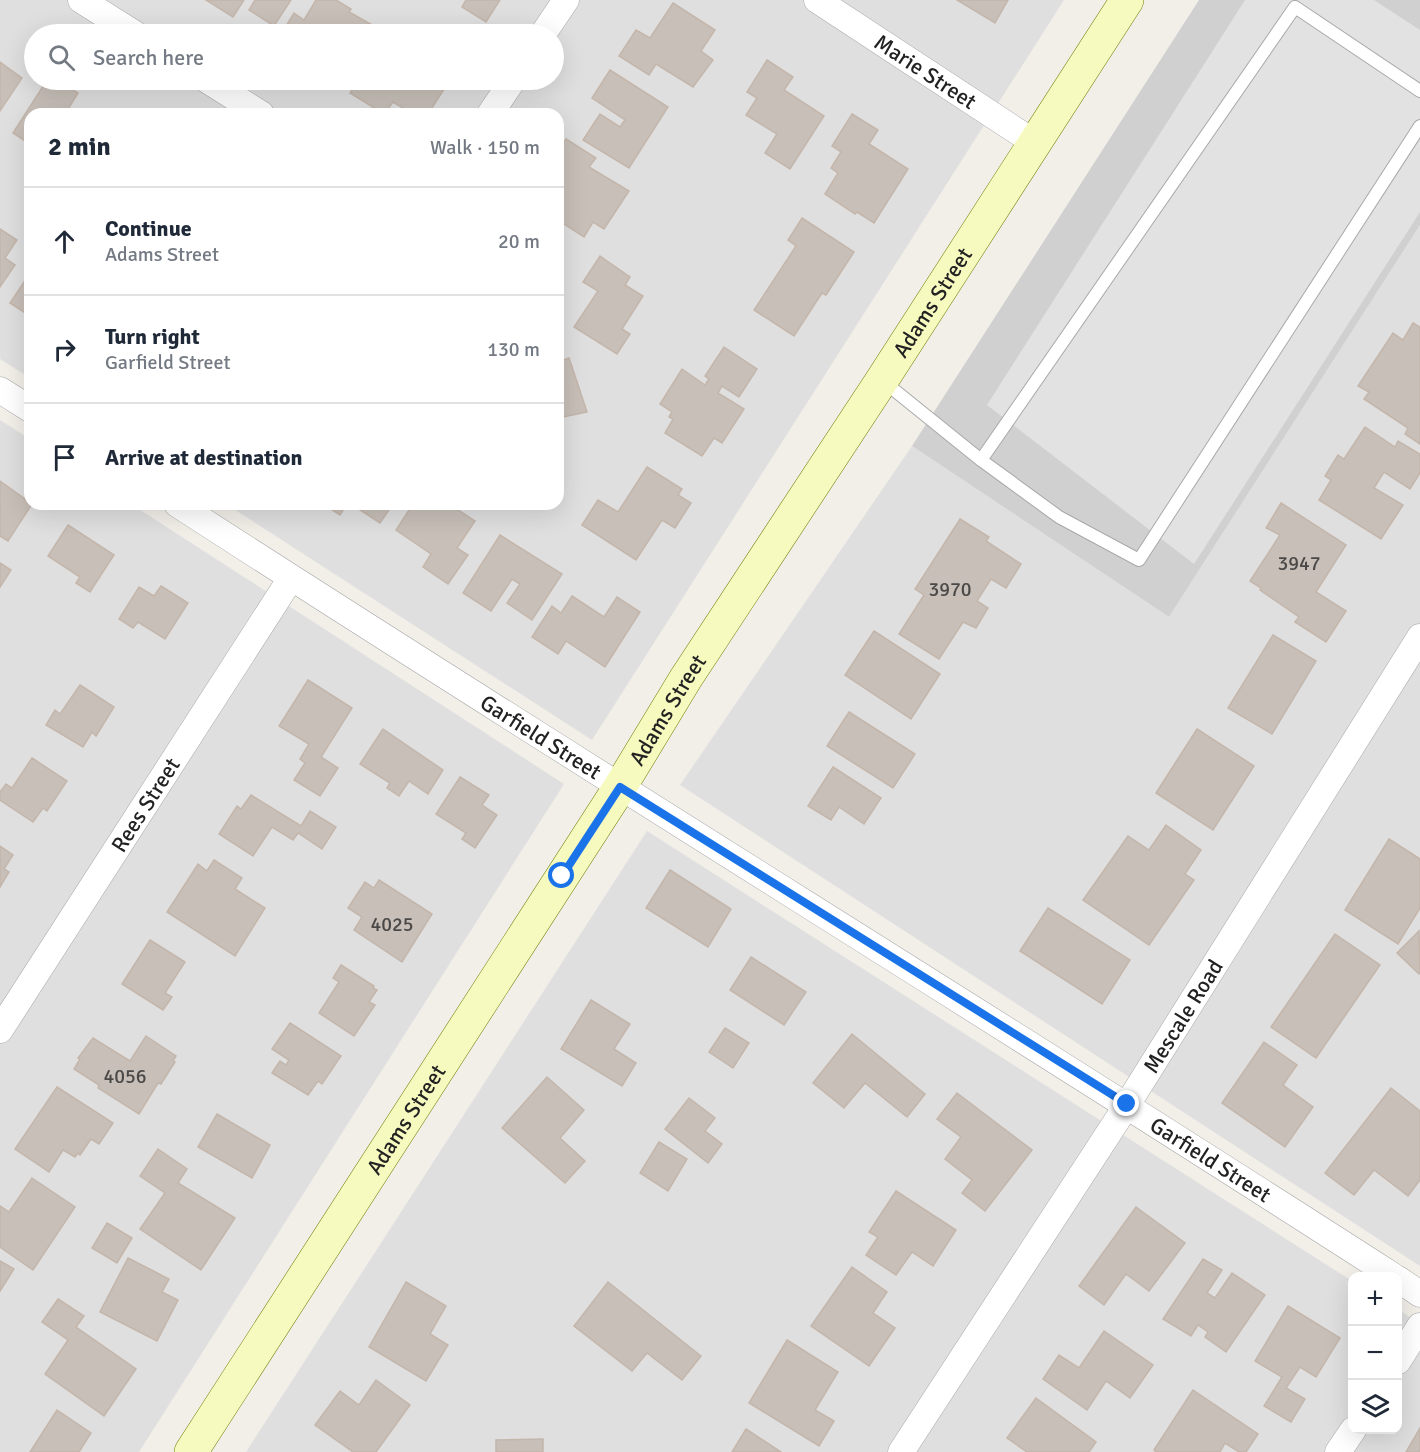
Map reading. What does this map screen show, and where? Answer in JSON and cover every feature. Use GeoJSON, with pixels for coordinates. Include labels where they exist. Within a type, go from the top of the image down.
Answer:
{"type":"FeatureCollection","features":[{"type":"Feature","properties":{"kind":"main road","name":"Adams Street"},"geometry":{"type":"LineString","coordinates":[[191,1452],[620,787],[686,678],[882,380],[1127,0]]}},
{"type":"Feature","properties":{"kind":"street"},"geometry":{"type":"LineString","coordinates":[[81,0],[119,24]]}},
{"type":"Feature","properties":{"kind":"street"},"geometry":{"type":"LineString","coordinates":[[550,24],[566,0]]}},
{"type":"Feature","properties":{"kind":"street","name":"Marie Street"},"geometry":{"type":"LineString","coordinates":[[817,0],[1035,143]]}},
{"type":"Feature","properties":{"kind":"street"},"geometry":{"type":"LineString","coordinates":[[223,90],[251,108]]}},
{"type":"Feature","properties":{"kind":"street"},"geometry":{"type":"LineString","coordinates":[[494,108],[506,90]]}},
{"type":"Feature","properties":{"kind":"street"},"geometry":{"type":"LineString","coordinates":[[0,390],[24,405]]}},
{"type":"Feature","properties":{"kind":"street","name":"Garfield Street"},"geometry":{"type":"LineString","coordinates":[[186,510],[620,787],[1127,1104],[1387,1272]]}},
{"type":"Feature","properties":{"kind":"street","name":"Rees Street"},"geometry":{"type":"LineString","coordinates":[[0,1029],[291,578]]}},
{"type":"Feature","properties":{"kind":"street","name":"Mescale Road"},"geometry":{"type":"LineString","coordinates":[[901,1452],[1127,1104],[1420,637]]}},
{"type":"Feature","properties":{"kind":"street"},"geometry":{"type":"LineString","coordinates":[[1402,1282],[1420,1294]]}},
{"type":"Feature","properties":{"kind":"street"},"geometry":{"type":"LineString","coordinates":[[1402,1355],[1420,1326]]}},
{"type":"Feature","properties":{"kind":"street"},"geometry":{"type":"LineString","coordinates":[[1338,1452],[1350,1434]]}},
{"type":"Feature","properties":{"kind":"lane"},"geometry":{"type":"LineString","coordinates":[[981,460],[1295,8],[1420,91]]}},
{"type":"Feature","properties":{"kind":"lane"},"geometry":{"type":"LineString","coordinates":[[882,380],[981,460],[1059,517],[1138,560],[1420,126]]}},
{"type":"Feature","properties":{"kind":"shaded area"},"geometry":{"type":"Polygon","coordinates":[[[0,0],[1064,0],[592,740],[235,510],[564,510],[564,108],[24,108],[24,374],[0,359],[0,0]]]}},
{"type":"Feature","properties":{"kind":"shaded area"},"geometry":{"type":"Polygon","coordinates":[[[1199,0],[1420,0],[1420,225],[1169,617],[912,446],[1199,0]]]}},
{"type":"Feature","properties":{"kind":"shaded area"},"geometry":{"type":"Polygon","coordinates":[[[1245,0],[1374,0],[1420,30],[1420,212],[1194,564],[987,405],[1245,0]]]}},
{"type":"Feature","properties":{"kind":"shaded area"},"geometry":{"type":"Polygon","coordinates":[[[1420,225],[1420,1266],[680,785],[912,446],[1169,617],[1420,225]]]}},
{"type":"Feature","properties":{"kind":"shaded area"},"geometry":{"type":"Polygon","coordinates":[[[0,420],[24,435],[24,510],[140,510],[564,784],[139,1452],[0,1452],[0,420]]]}},
{"type":"Feature","properties":{"kind":"shaded area"},"geometry":{"type":"Polygon","coordinates":[[[647,831],[1348,1278],[1348,1434],[1402,1434],[1402,1312],[1420,1324],[1420,1452],[246,1452],[647,831]]]}},
{"type":"Feature","properties":{"kind":"building"},"geometry":{"type":"Polygon","coordinates":[[[206,0],[244,0],[233,17],[206,0]]]}},
{"type":"Feature","properties":{"kind":"building"},"geometry":{"type":"Polygon","coordinates":[[[255,0],[291,0],[275,24],[271,24],[249,10],[255,0]]]}},
{"type":"Feature","properties":{"kind":"building"},"geometry":{"type":"Polygon","coordinates":[[[316,0],[336,0],[351,9],[349,12],[370,24],[287,24],[294,13],[304,20],[316,0]]]}},
{"type":"Feature","properties":{"kind":"building"},"geometry":{"type":"Polygon","coordinates":[[[466,0],[500,0],[486,22],[462,7],[466,0]]]}},
{"type":"Feature","properties":{"kind":"building"},"geometry":{"type":"Polygon","coordinates":[[[957,0],[1008,0],[995,23],[957,0]]]}},
{"type":"Feature","properties":{"kind":"building"},"geometry":{"type":"Polygon","coordinates":[[[673,3],[715,30],[701,51],[713,60],[693,87],[656,64],[649,75],[619,56],[636,30],[650,38],[673,3]]]}},
{"type":"Feature","properties":{"kind":"building"},"geometry":{"type":"Polygon","coordinates":[[[767,60],[793,77],[784,90],[824,116],[790,169],[765,153],[777,134],[746,115],[757,98],[747,92],[767,60]]]}},
{"type":"Feature","properties":{"kind":"building"},"geometry":{"type":"Polygon","coordinates":[[[0,62],[22,78],[0,111],[0,62]]]}},
{"type":"Feature","properties":{"kind":"building"},"geometry":{"type":"Polygon","coordinates":[[[610,70],[668,107],[629,168],[583,140],[600,114],[620,127],[625,120],[592,98],[610,70]]]}},
{"type":"Feature","properties":{"kind":"building"},"geometry":{"type":"Polygon","coordinates":[[[41,90],[73,90],[78,93],[69,108],[29,108],[41,90]]]}},
{"type":"Feature","properties":{"kind":"building"},"geometry":{"type":"Polygon","coordinates":[[[352,90],[444,90],[432,108],[403,108],[393,102],[388,108],[374,108],[350,93],[352,90]]]}},
{"type":"Feature","properties":{"kind":"building"},"geometry":{"type":"Polygon","coordinates":[[[852,114],[878,130],[869,144],[908,169],[874,223],[857,212],[855,214],[825,194],[838,173],[831,168],[841,152],[832,146],[852,114]]]}},
{"type":"Feature","properties":{"kind":"building"},"geometry":{"type":"Polygon","coordinates":[[[24,116],[24,140],[13,133],[24,116]]]}},
{"type":"Feature","properties":{"kind":"building"},"geometry":{"type":"Polygon","coordinates":[[[566,139],[596,158],[589,167],[629,191],[604,229],[593,222],[584,237],[564,224],[564,142],[566,139]]]}},
{"type":"Feature","properties":{"kind":"building"},"geometry":{"type":"Polygon","coordinates":[[[802,218],[854,252],[826,295],[822,293],[794,336],[754,310],[796,246],[788,240],[802,218]]]}},
{"type":"Feature","properties":{"kind":"building"},"geometry":{"type":"Polygon","coordinates":[[[0,229],[17,240],[5,258],[15,265],[0,287],[0,229]]]}},
{"type":"Feature","properties":{"kind":"building"},"geometry":{"type":"Polygon","coordinates":[[[600,256],[630,277],[625,285],[643,296],[622,329],[630,334],[617,354],[574,327],[598,291],[583,282],[600,256]]]}},
{"type":"Feature","properties":{"kind":"building"},"geometry":{"type":"Polygon","coordinates":[[[24,282],[24,312],[10,303],[24,282]]]}},
{"type":"Feature","properties":{"kind":"building"},"geometry":{"type":"Polygon","coordinates":[[[1413,323],[1420,327],[1420,444],[1405,434],[1408,428],[1364,399],[1369,392],[1358,386],[1393,333],[1403,340],[1413,323]]]}},
{"type":"Feature","properties":{"kind":"building"},"geometry":{"type":"Polygon","coordinates":[[[724,347],[757,369],[739,397],[722,386],[718,393],[744,409],[722,443],[714,438],[702,456],[665,433],[673,419],[669,417],[672,412],[660,404],[682,369],[705,385],[709,379],[705,376],[724,347]]]}},
{"type":"Feature","properties":{"kind":"building"},"geometry":{"type":"Polygon","coordinates":[[[569,358],[587,412],[564,417],[564,360],[569,358]]]}},
{"type":"Feature","properties":{"kind":"building"},"geometry":{"type":"Polygon","coordinates":[[[1365,427],[1395,447],[1398,441],[1420,454],[1420,473],[1410,489],[1384,472],[1374,488],[1403,505],[1381,539],[1319,500],[1331,480],[1325,476],[1338,455],[1344,459],[1365,427]]]}},
{"type":"Feature","properties":{"kind":"building"},"geometry":{"type":"Polygon","coordinates":[[[647,467],[682,489],[678,495],[691,503],[675,528],[662,520],[636,560],[582,525],[598,500],[618,512],[647,467]]]}},
{"type":"Feature","properties":{"kind":"building"},"geometry":{"type":"Polygon","coordinates":[[[0,481],[24,498],[24,510],[28,510],[8,541],[0,536],[0,481]]]}},
{"type":"Feature","properties":{"kind":"building"},"geometry":{"type":"Polygon","coordinates":[[[1281,503],[1346,545],[1316,592],[1346,611],[1326,642],[1295,622],[1299,617],[1250,581],[1280,535],[1266,528],[1281,503]]]}},
{"type":"Feature","properties":{"kind":"building"},"geometry":{"type":"Polygon","coordinates":[[[332,510],[343,510],[340,515],[332,510]]]}},
{"type":"Feature","properties":{"kind":"building"},"geometry":{"type":"Polygon","coordinates":[[[360,510],[389,510],[380,523],[360,510]]]}},
{"type":"Feature","properties":{"kind":"building"},"geometry":{"type":"Polygon","coordinates":[[[409,510],[458,510],[475,521],[457,548],[468,555],[448,584],[423,567],[431,554],[396,530],[409,510]]]}},
{"type":"Feature","properties":{"kind":"building"},"geometry":{"type":"Polygon","coordinates":[[[960,519],[989,537],[986,541],[1021,564],[1006,588],[991,579],[977,601],[988,608],[976,628],[963,622],[939,659],[899,634],[924,595],[915,589],[960,519]]]}},
{"type":"Feature","properties":{"kind":"building"},"geometry":{"type":"Polygon","coordinates":[[[68,525],[114,555],[90,592],[76,583],[80,577],[48,556],[68,525]]]}},
{"type":"Feature","properties":{"kind":"building"},"geometry":{"type":"Polygon","coordinates":[[[500,535],[562,574],[532,620],[507,603],[520,584],[512,579],[491,611],[463,593],[500,535]]]}},
{"type":"Feature","properties":{"kind":"building"},"geometry":{"type":"Polygon","coordinates":[[[0,563],[11,570],[0,587],[0,563]]]}},
{"type":"Feature","properties":{"kind":"building"},"geometry":{"type":"Polygon","coordinates":[[[161,586],[188,603],[165,639],[138,622],[133,628],[119,619],[139,587],[154,596],[161,586]]]}},
{"type":"Feature","properties":{"kind":"building"},"geometry":{"type":"Polygon","coordinates":[[[572,596],[604,617],[617,597],[640,612],[605,667],[566,641],[558,654],[532,637],[552,606],[561,613],[572,596]]]}},
{"type":"Feature","properties":{"kind":"building"},"geometry":{"type":"Polygon","coordinates":[[[874,631],[940,674],[911,719],[845,675],[874,631]]]}},
{"type":"Feature","properties":{"kind":"building"},"geometry":{"type":"Polygon","coordinates":[[[1273,635],[1316,661],[1272,734],[1228,708],[1273,635]]]}},
{"type":"Feature","properties":{"kind":"building"},"geometry":{"type":"Polygon","coordinates":[[[308,680],[352,708],[321,757],[338,768],[320,796],[294,780],[305,763],[300,759],[309,744],[279,726],[308,680]]]}},
{"type":"Feature","properties":{"kind":"building"},"geometry":{"type":"Polygon","coordinates":[[[80,685],[114,707],[96,736],[92,732],[83,747],[46,725],[55,710],[60,714],[80,685]]]}},
{"type":"Feature","properties":{"kind":"building"},"geometry":{"type":"Polygon","coordinates":[[[849,712],[915,754],[893,788],[827,746],[849,712]]]}},
{"type":"Feature","properties":{"kind":"building"},"geometry":{"type":"Polygon","coordinates":[[[383,729],[443,770],[428,794],[409,781],[399,796],[387,788],[390,783],[360,764],[383,729]]]}},
{"type":"Feature","properties":{"kind":"building"},"geometry":{"type":"Polygon","coordinates":[[[1197,729],[1254,766],[1213,830],[1156,793],[1197,729]]]}},
{"type":"Feature","properties":{"kind":"building"},"geometry":{"type":"Polygon","coordinates":[[[32,758],[67,781],[47,811],[43,808],[33,822],[0,800],[0,792],[6,784],[12,788],[32,758]]]}},
{"type":"Feature","properties":{"kind":"building"},"geometry":{"type":"Polygon","coordinates":[[[833,767],[881,798],[864,824],[839,807],[831,820],[808,806],[833,767]]]}},
{"type":"Feature","properties":{"kind":"building"},"geometry":{"type":"Polygon","coordinates":[[[460,777],[489,795],[482,805],[497,815],[475,848],[462,839],[466,833],[436,814],[460,777]]]}},
{"type":"Feature","properties":{"kind":"building"},"geometry":{"type":"Polygon","coordinates":[[[251,795],[301,826],[310,811],[336,827],[322,849],[298,833],[293,840],[272,827],[253,856],[219,834],[237,806],[241,809],[251,795]]]}},
{"type":"Feature","properties":{"kind":"building"},"geometry":{"type":"Polygon","coordinates":[[[1166,825],[1201,850],[1185,874],[1194,880],[1149,945],[1083,900],[1128,836],[1149,850],[1166,825]]]}},
{"type":"Feature","properties":{"kind":"building"},"geometry":{"type":"Polygon","coordinates":[[[1389,839],[1420,859],[1420,908],[1398,944],[1345,910],[1389,839]]]}},
{"type":"Feature","properties":{"kind":"building"},"geometry":{"type":"Polygon","coordinates":[[[0,846],[13,855],[4,869],[9,872],[0,887],[0,846]]]}},
{"type":"Feature","properties":{"kind":"building"},"geometry":{"type":"Polygon","coordinates":[[[214,860],[242,878],[235,889],[265,908],[235,956],[167,912],[198,864],[207,871],[214,860]]]}},
{"type":"Feature","properties":{"kind":"building"},"geometry":{"type":"Polygon","coordinates":[[[670,870],[731,909],[708,947],[646,908],[670,870]]]}},
{"type":"Feature","properties":{"kind":"building"},"geometry":{"type":"Polygon","coordinates":[[[379,880],[432,914],[402,962],[354,930],[362,917],[348,908],[365,882],[374,888],[379,880]]]}},
{"type":"Feature","properties":{"kind":"building"},"geometry":{"type":"Polygon","coordinates":[[[1048,908],[1130,960],[1102,1004],[1020,951],[1048,908]]]}},
{"type":"Feature","properties":{"kind":"building"},"geometry":{"type":"Polygon","coordinates":[[[1419,931],[1420,973],[1419,974],[1397,953],[1419,931]]]}},
{"type":"Feature","properties":{"kind":"building"},"geometry":{"type":"Polygon","coordinates":[[[1335,934],[1380,965],[1316,1058],[1271,1027],[1335,934]]]}},
{"type":"Feature","properties":{"kind":"building"},"geometry":{"type":"Polygon","coordinates":[[[150,940],[185,962],[165,993],[172,997],[163,1010],[122,984],[150,940]]]}},
{"type":"Feature","properties":{"kind":"building"},"geometry":{"type":"Polygon","coordinates":[[[751,957],[806,992],[784,1025],[730,990],[751,957]]]}},
{"type":"Feature","properties":{"kind":"building"},"geometry":{"type":"Polygon","coordinates":[[[341,965],[377,990],[369,1002],[375,1005],[354,1036],[319,1013],[339,982],[333,978],[341,965]]]}},
{"type":"Feature","properties":{"kind":"building"},"geometry":{"type":"Polygon","coordinates":[[[591,1000],[630,1024],[614,1049],[636,1063],[622,1086],[561,1049],[591,1000]]]}},
{"type":"Feature","properties":{"kind":"building"},"geometry":{"type":"Polygon","coordinates":[[[290,1023],[341,1056],[322,1084],[318,1081],[308,1095],[272,1073],[280,1061],[286,1065],[289,1060],[272,1049],[290,1023]]]}},
{"type":"Feature","properties":{"kind":"building"},"geometry":{"type":"Polygon","coordinates":[[[725,1028],[749,1043],[733,1068],[709,1052],[725,1028]]]}},
{"type":"Feature","properties":{"kind":"building"},"geometry":{"type":"Polygon","coordinates":[[[852,1034],[925,1094],[907,1117],[865,1083],[844,1108],[813,1083],[852,1034]]]}},
{"type":"Feature","properties":{"kind":"building"},"geometry":{"type":"Polygon","coordinates":[[[146,1036],[176,1056],[173,1061],[175,1062],[161,1084],[158,1083],[139,1114],[98,1088],[99,1085],[74,1069],[80,1059],[78,1058],[93,1038],[130,1061],[146,1036]]]}},
{"type":"Feature","properties":{"kind":"building"},"geometry":{"type":"Polygon","coordinates":[[[1264,1042],[1297,1065],[1283,1085],[1313,1107],[1285,1147],[1222,1103],[1264,1042]]]}},
{"type":"Feature","properties":{"kind":"building"},"geometry":{"type":"Polygon","coordinates":[[[547,1077],[584,1110],[560,1138],[585,1161],[565,1183],[502,1128],[547,1077]]]}},
{"type":"Feature","properties":{"kind":"building"},"geometry":{"type":"Polygon","coordinates":[[[57,1087],[113,1123],[99,1144],[91,1139],[80,1155],[78,1153],[75,1157],[63,1150],[49,1172],[15,1149],[57,1087]]]}},
{"type":"Feature","properties":{"kind":"building"},"geometry":{"type":"Polygon","coordinates":[[[1391,1088],[1420,1111],[1420,1180],[1408,1196],[1374,1170],[1354,1195],[1325,1173],[1391,1088]]]}},
{"type":"Feature","properties":{"kind":"building"},"geometry":{"type":"Polygon","coordinates":[[[957,1093],[1032,1150],[985,1211],[962,1193],[972,1180],[945,1159],[961,1137],[937,1119],[957,1093]]]}},
{"type":"Feature","properties":{"kind":"building"},"geometry":{"type":"Polygon","coordinates":[[[689,1098],[715,1118],[705,1131],[722,1144],[708,1163],[665,1129],[689,1098]]]}},
{"type":"Feature","properties":{"kind":"building"},"geometry":{"type":"Polygon","coordinates":[[[217,1114],[270,1145],[252,1178],[198,1147],[217,1114]]]}},
{"type":"Feature","properties":{"kind":"building"},"geometry":{"type":"Polygon","coordinates":[[[659,1142],[687,1159],[668,1191],[640,1173],[659,1142]]]}},
{"type":"Feature","properties":{"kind":"building"},"geometry":{"type":"Polygon","coordinates":[[[158,1149],[187,1169],[178,1183],[235,1218],[201,1270],[140,1229],[165,1193],[140,1176],[158,1149]]]}},
{"type":"Feature","properties":{"kind":"building"},"geometry":{"type":"Polygon","coordinates":[[[32,1178],[75,1207],[33,1270],[0,1247],[0,1206],[9,1212],[32,1178]]]}},
{"type":"Feature","properties":{"kind":"building"},"geometry":{"type":"Polygon","coordinates":[[[896,1191],[956,1230],[933,1266],[912,1252],[896,1275],[866,1255],[878,1237],[869,1232],[896,1191]]]}},
{"type":"Feature","properties":{"kind":"building"},"geometry":{"type":"Polygon","coordinates":[[[1136,1207],[1185,1243],[1149,1291],[1126,1274],[1104,1305],[1079,1286],[1136,1207]]]}},
{"type":"Feature","properties":{"kind":"building"},"geometry":{"type":"Polygon","coordinates":[[[107,1223],[132,1238],[117,1263],[92,1248],[107,1223]]]}},
{"type":"Feature","properties":{"kind":"building"},"geometry":{"type":"Polygon","coordinates":[[[128,1258],[169,1279],[162,1292],[178,1300],[157,1341],[100,1312],[128,1258]]]}},
{"type":"Feature","properties":{"kind":"building"},"geometry":{"type":"Polygon","coordinates":[[[1203,1259],[1222,1270],[1207,1293],[1215,1298],[1232,1273],[1265,1295],[1226,1352],[1205,1337],[1208,1332],[1198,1325],[1191,1336],[1163,1319],[1203,1259]]]}},
{"type":"Feature","properties":{"kind":"building"},"geometry":{"type":"Polygon","coordinates":[[[0,1261],[14,1269],[0,1291],[0,1261]]]}},
{"type":"Feature","properties":{"kind":"building"},"geometry":{"type":"Polygon","coordinates":[[[852,1267],[887,1292],[873,1313],[895,1328],[869,1366],[811,1326],[852,1267]]]}},
{"type":"Feature","properties":{"kind":"building"},"geometry":{"type":"Polygon","coordinates":[[[406,1282],[446,1306],[430,1334],[448,1345],[426,1381],[369,1347],[406,1282]]]}},
{"type":"Feature","properties":{"kind":"building"},"geometry":{"type":"Polygon","coordinates":[[[608,1282],[701,1356],[682,1380],[647,1353],[632,1371],[574,1326],[608,1282]]]}},
{"type":"Feature","properties":{"kind":"building"},"geometry":{"type":"Polygon","coordinates":[[[58,1299],[84,1316],[76,1327],[136,1369],[104,1416],[45,1374],[68,1340],[42,1322],[58,1299]]]}},
{"type":"Feature","properties":{"kind":"building"},"geometry":{"type":"Polygon","coordinates":[[[1288,1306],[1340,1338],[1316,1377],[1300,1367],[1286,1388],[1305,1399],[1291,1422],[1264,1406],[1282,1377],[1255,1361],[1288,1306]]]}},
{"type":"Feature","properties":{"kind":"building"},"geometry":{"type":"Polygon","coordinates":[[[1104,1331],[1153,1365],[1130,1398],[1106,1381],[1087,1410],[1043,1379],[1059,1355],[1079,1368],[1104,1331]]]}},
{"type":"Feature","properties":{"kind":"building"},"geometry":{"type":"Polygon","coordinates":[[[787,1340],[838,1372],[815,1410],[834,1421],[819,1446],[749,1403],[787,1340]]]}},
{"type":"Feature","properties":{"kind":"building"},"geometry":{"type":"Polygon","coordinates":[[[376,1380],[410,1405],[376,1452],[353,1452],[315,1425],[340,1391],[359,1405],[376,1380]]]}},
{"type":"Feature","properties":{"kind":"building"},"geometry":{"type":"Polygon","coordinates":[[[1193,1390],[1258,1434],[1246,1452],[1239,1452],[1225,1443],[1220,1452],[1156,1452],[1154,1450],[1193,1390]]]}},
{"type":"Feature","properties":{"kind":"building"},"geometry":{"type":"Polygon","coordinates":[[[1036,1398],[1096,1442],[1089,1452],[1027,1452],[1007,1438],[1036,1398]]]}},
{"type":"Feature","properties":{"kind":"building"},"geometry":{"type":"Polygon","coordinates":[[[57,1410],[91,1433],[79,1452],[30,1452],[57,1410]]]}},
{"type":"Feature","properties":{"kind":"building"},"geometry":{"type":"Polygon","coordinates":[[[1420,1428],[1420,1452],[1406,1452],[1420,1428]]]}},
{"type":"Feature","properties":{"kind":"building"},"geometry":{"type":"Polygon","coordinates":[[[746,1429],[781,1452],[732,1452],[746,1429]]]}},
{"type":"Feature","properties":{"kind":"building"},"geometry":{"type":"Polygon","coordinates":[[[543,1439],[543,1452],[496,1452],[496,1440],[543,1439]]]}},
{"type":"Feature","properties":{"kind":"route"},"geometry":{"type":"LineString","coordinates":[[562,876],[620,787],[1127,1104]]}}]}
